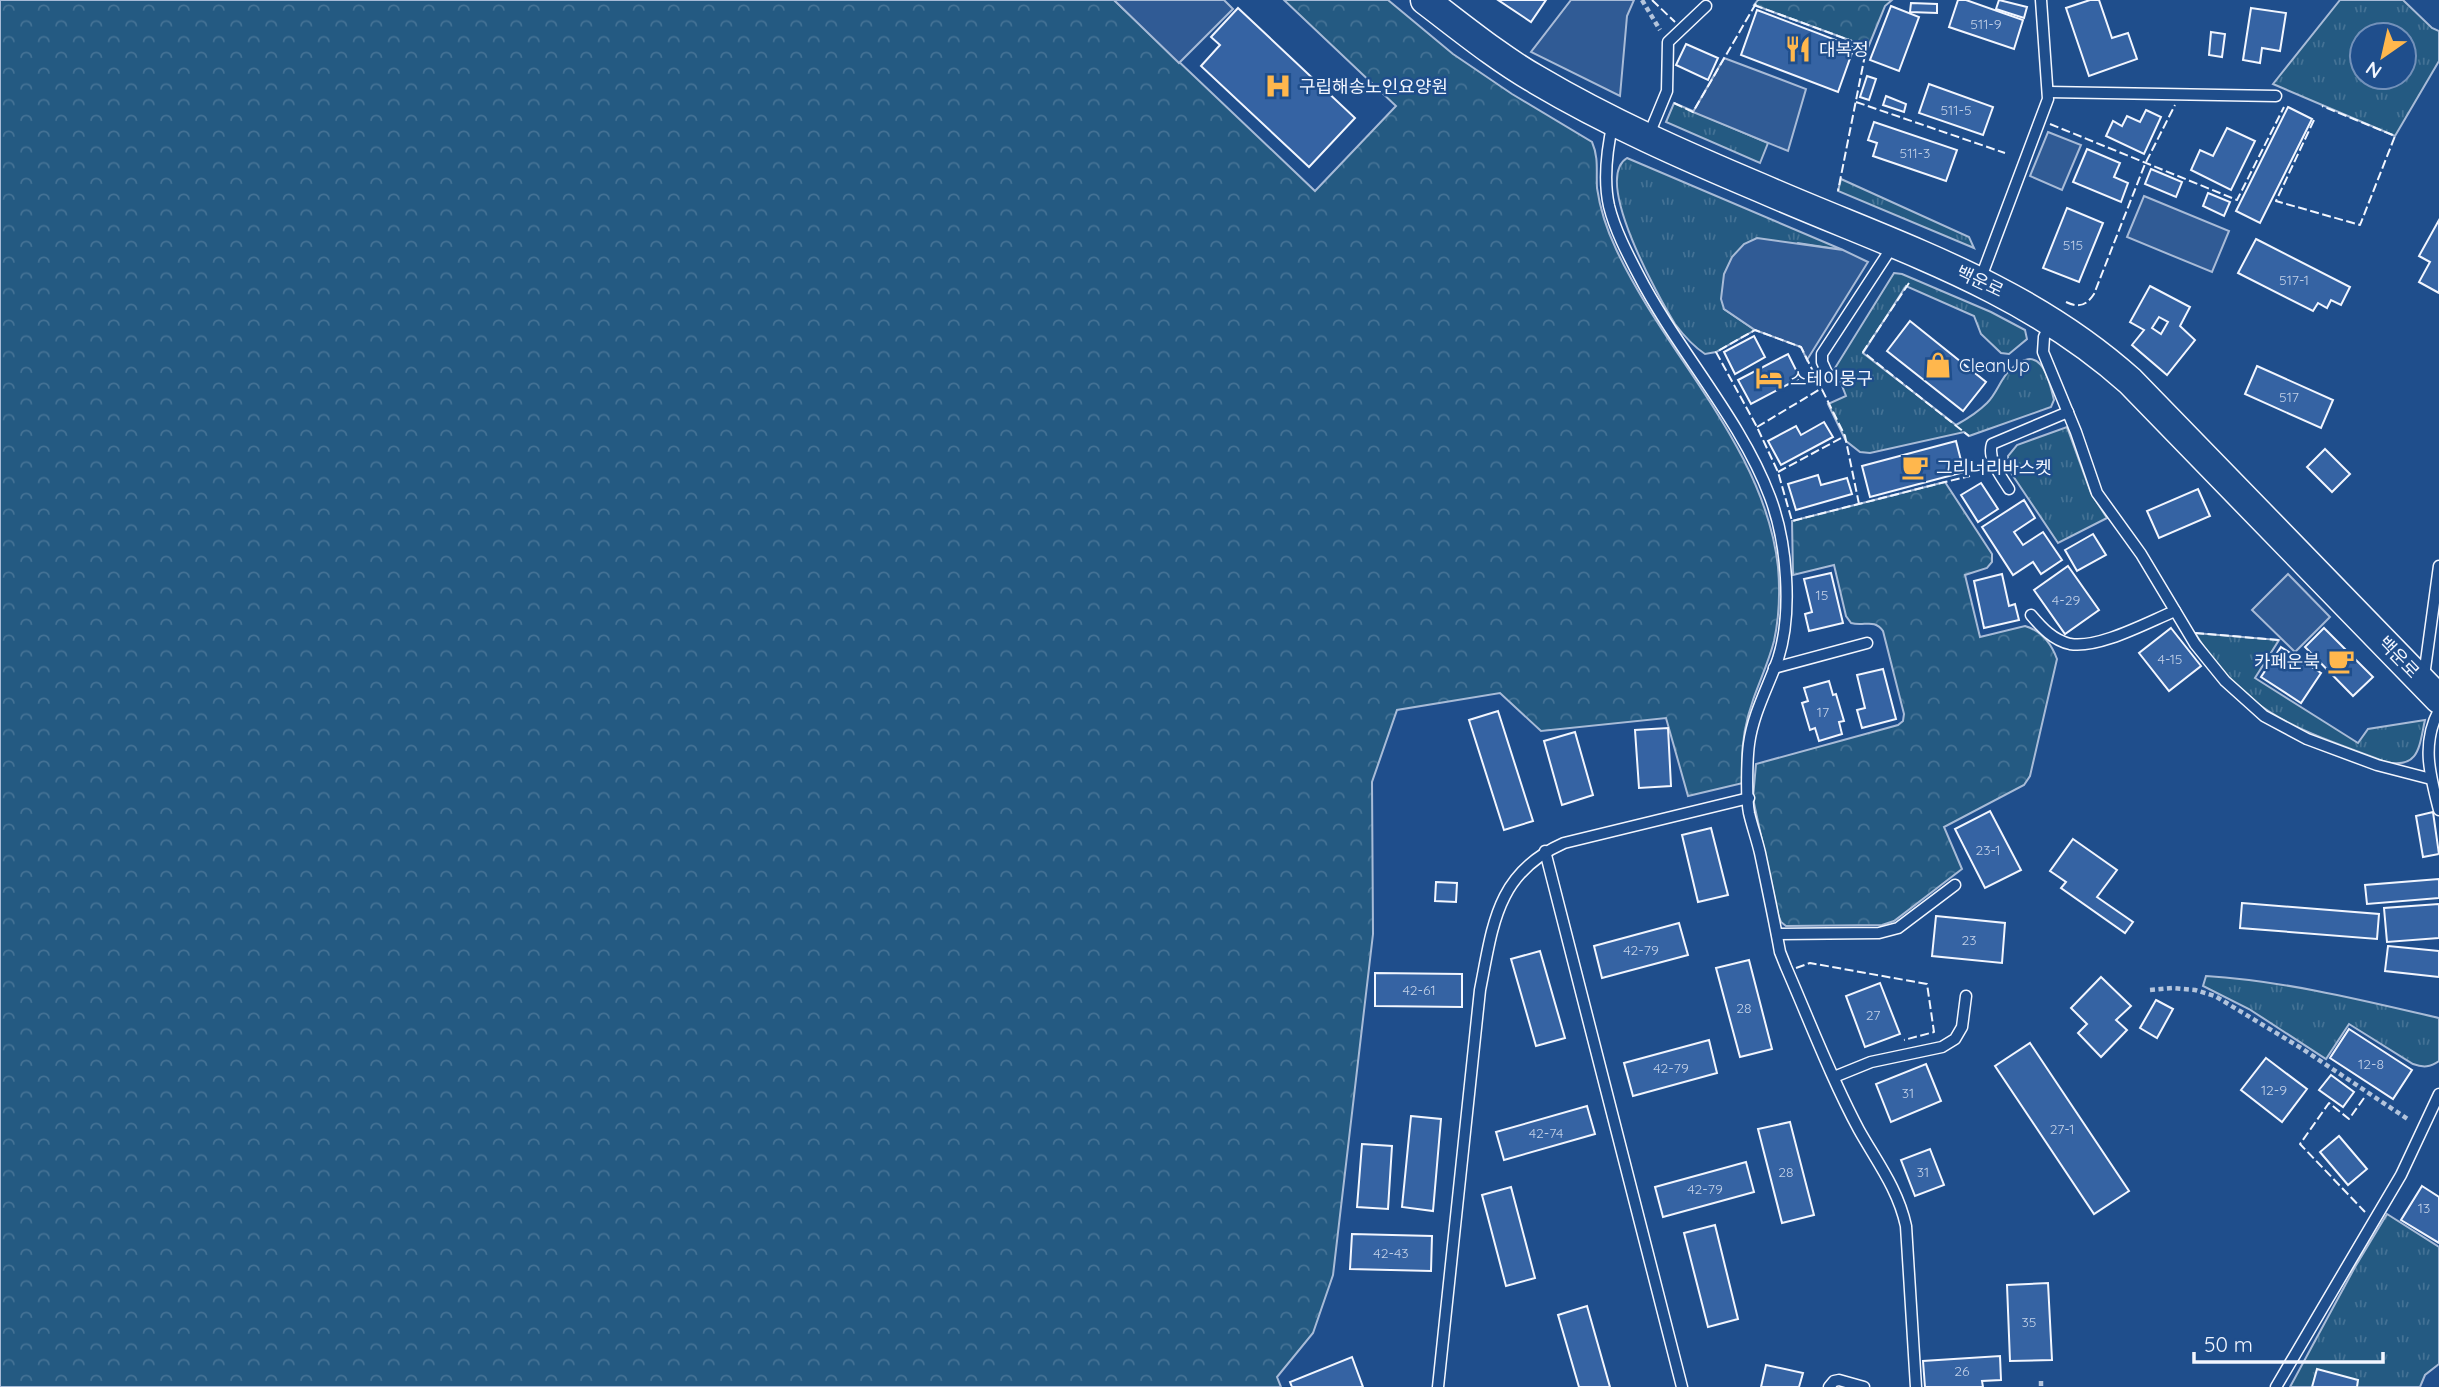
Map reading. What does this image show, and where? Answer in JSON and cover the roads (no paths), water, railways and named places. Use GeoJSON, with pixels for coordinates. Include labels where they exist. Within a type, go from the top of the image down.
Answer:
{"type":"FeatureCollection","features":[{"type":"Feature","properties":{"kind":"street","name":"백운로"},"geometry":{"type":"LineString","coordinates":[[1425,0],[1504,60],[1572,100],[1760,188],[1980,280],[2025,303],[2052,321],[2104,357],[2130,381],[2431,691]]}},
{"type":"Feature","properties":{"kind":"lane"},"geometry":{"type":"LineString","coordinates":[[1980,280],[2044,112],[2048,92],[2041,0]]}},
{"type":"Feature","properties":{"kind":"lane"},"geometry":{"type":"LineString","coordinates":[[1648,137],[1667,91],[1668,42],[1706,6]]}},
{"type":"Feature","properties":{"kind":"lane"},"geometry":{"type":"LineString","coordinates":[[2048,92],[2276,96]]}},
{"type":"Feature","properties":{"kind":"lane"},"geometry":{"type":"LineString","coordinates":[[1614,121],[1606,170],[1609,205],[1626,250],[1668,327],[1749,451],[1770,498],[1785,566],[1783,628],[1774,668],[1749,744],[1748,810],[1786,968],[1859,1130],[1893,1186],[1902,1207],[1906,1226],[1916,1387]]}},
{"type":"Feature","properties":{"kind":"lane"},"geometry":{"type":"LineString","coordinates":[[1826,373],[1822,354],[1894,244]]}},
{"type":"Feature","properties":{"kind":"lane"},"geometry":{"type":"LineString","coordinates":[[2052,321],[2045,337],[2043,352],[2097,494],[2141,554],[2195,644],[2225,681],[2264,716],[2307,739],[2377,765],[2431,779]]}},
{"type":"Feature","properties":{"kind":"lane"},"geometry":{"type":"LineString","coordinates":[[2009,489],[1991,458],[1989,452],[1992,444],[2068,412]]}},
{"type":"Feature","properties":{"kind":"lane"},"geometry":{"type":"LineString","coordinates":[[2431,691],[2439,566]]}},
{"type":"Feature","properties":{"kind":"lane"},"geometry":{"type":"LineString","coordinates":[[2031,615],[2043,630],[2072,644],[2108,638],[2175,611]]}},
{"type":"Feature","properties":{"kind":"lane"},"geometry":{"type":"LineString","coordinates":[[1774,668],[1867,643]]}},
{"type":"Feature","properties":{"kind":"lane"},"geometry":{"type":"LineString","coordinates":[[2439,710],[2431,727],[2428,743],[2431,779],[2439,810]]}},
{"type":"Feature","properties":{"kind":"lane"},"geometry":{"type":"LineString","coordinates":[[1438,1387],[1480,990],[1501,902],[1513,881],[1528,864],[1545,851],[1564,843],[1749,799]]}},
{"type":"Feature","properties":{"kind":"lane"},"geometry":{"type":"LineString","coordinates":[[1545,851],[1682,1387]]}},
{"type":"Feature","properties":{"kind":"lane"},"geometry":{"type":"LineString","coordinates":[[1777,934],[1879,933],[1898,928],[1955,885]]}},
{"type":"Feature","properties":{"kind":"lane"},"geometry":{"type":"LineString","coordinates":[[1834,1077],[1871,1062],[1942,1047],[1949,1043],[1962,1027],[1966,996]]}},
{"type":"Feature","properties":{"kind":"lane"},"geometry":{"type":"LineString","coordinates":[[2276,1387],[2402,1175],[2439,1094]]}},
{"type":"Feature","properties":{"kind":"lane"},"geometry":{"type":"LineString","coordinates":[[1829,1387],[1839,1380],[1864,1387]]}},
{"type":"Feature","properties":{"kind":"place","name":"대복정"},"geometry":{"type":"Point","coordinates":[1798,49]}},
{"type":"Feature","properties":{"kind":"place","name":"구립해송노인요양원"},"geometry":{"type":"Point","coordinates":[1278,86]}},
{"type":"Feature","properties":{"kind":"place","name":"CleanUp"},"geometry":{"type":"Point","coordinates":[1938,365]}},
{"type":"Feature","properties":{"kind":"place","name":"스테이뭉구"},"geometry":{"type":"Point","coordinates":[1769,378]}},
{"type":"Feature","properties":{"kind":"place","name":"그리너리바스켓"},"geometry":{"type":"Point","coordinates":[1915,467]}},
{"type":"Feature","properties":{"kind":"place","name":"카페운북"},"geometry":{"type":"Point","coordinates":[2341,661]}}]}
